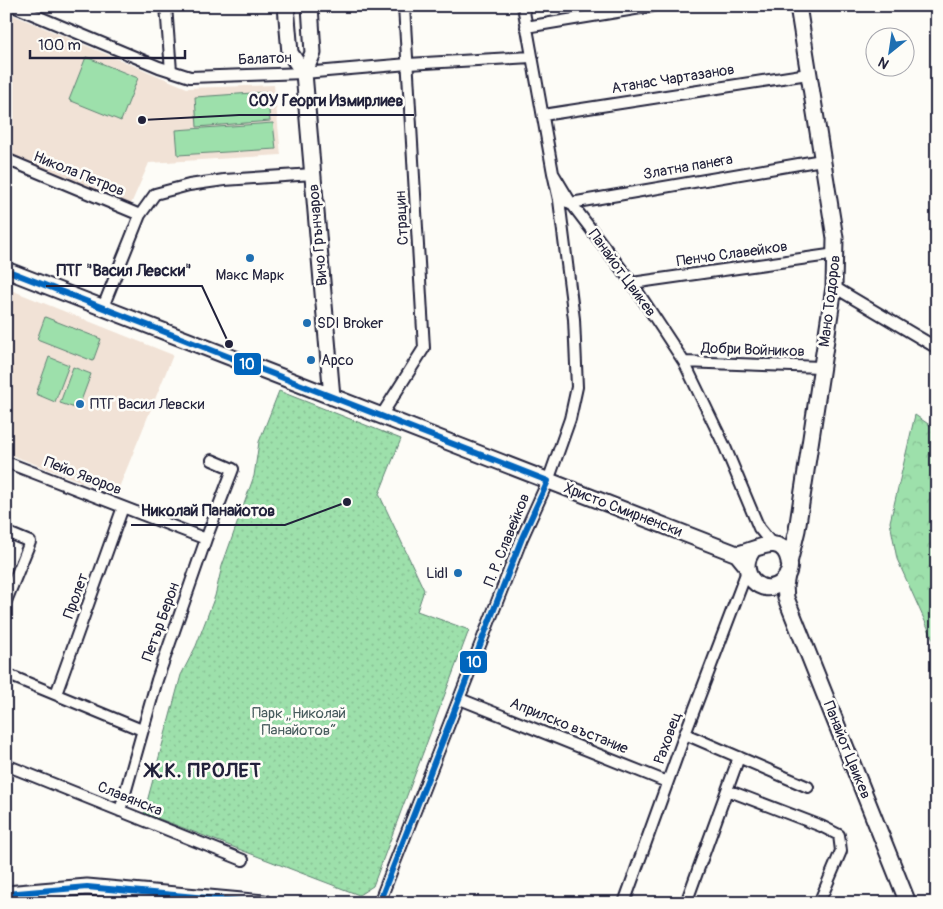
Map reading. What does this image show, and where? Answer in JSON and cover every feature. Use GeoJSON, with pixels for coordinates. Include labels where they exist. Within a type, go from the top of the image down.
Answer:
{"type":"FeatureCollection","features":[{"type":"Feature","properties":{"kind":"street","name":"Балатон"},"geometry":{"type":"LineString","coordinates":[[13,6],[171,71],[198,77],[304,73],[408,64],[532,57]]}},
{"type":"Feature","properties":{"kind":"street"},"geometry":{"type":"LineString","coordinates":[[166,6],[171,71]]}},
{"type":"Feature","properties":{"kind":"street","name":"Вичо Грънчаров"},"geometry":{"type":"LineString","coordinates":[[286,6],[290,53],[304,73]]}},
{"type":"Feature","properties":{"kind":"street","name":"Вичо Грънчаров"},"geometry":{"type":"LineString","coordinates":[[310,6],[313,53],[304,73],[332,397]]}},
{"type":"Feature","properties":{"kind":"street","name":"Страцин"},"geometry":{"type":"LineString","coordinates":[[381,416],[424,348],[404,6]]}},
{"type":"Feature","properties":{"kind":"street","name":"Панайот Цвикев"},"geometry":{"type":"LineString","coordinates":[[523,6],[554,173],[571,202],[632,283],[684,362],[725,447],[759,528],[777,547]]}},
{"type":"Feature","properties":{"kind":"street"},"geometry":{"type":"LineString","coordinates":[[526,27],[617,9],[652,6]]}},
{"type":"Feature","properties":{"kind":"street","name":"Мано Тодоров"},"geometry":{"type":"LineString","coordinates":[[788,569],[796,537],[834,287],[836,254],[798,6]]}},
{"type":"Feature","properties":{"kind":"street","name":"Атанас Чартазанов"},"geometry":{"type":"LineString","coordinates":[[543,115],[808,74]]}},
{"type":"Feature","properties":{"kind":"street","name":"Никола Петров"},"geometry":{"type":"LineString","coordinates":[[6,159],[140,215]]}},
{"type":"Feature","properties":{"kind":"street","name":"Златна панега"},"geometry":{"type":"LineString","coordinates":[[559,200],[571,202],[822,160]]}},
{"type":"Feature","properties":{"kind":"street","name":"П. Р. Славейков"},"geometry":{"type":"LineString","coordinates":[[379,903],[522,538],[548,481],[570,419],[577,388],[574,319],[554,173]]}},
{"type":"Feature","properties":{"kind":"street"},"geometry":{"type":"LineString","coordinates":[[102,307],[140,215],[155,194],[189,185],[224,180],[313,174]]}},
{"type":"Feature","properties":{"kind":"street","name":"Пенчо Славейков"},"geometry":{"type":"LineString","coordinates":[[632,283],[836,254]]}},
{"type":"Feature","properties":{"kind":"street","name":"Христо Смирненски"},"geometry":{"type":"LineString","coordinates":[[6,270],[548,481],[749,574]]}},
{"type":"Feature","properties":{"kind":"street"},"geometry":{"type":"LineString","coordinates":[[834,287],[937,348]]}},
{"type":"Feature","properties":{"kind":"street","name":"Добри Войников"},"geometry":{"type":"LineString","coordinates":[[684,362],[821,367]]}},
{"type":"Feature","properties":{"kind":"street","name":"Петър Берон"},"geometry":{"type":"LineString","coordinates":[[120,811],[156,680],[233,469],[212,460]]}},
{"type":"Feature","properties":{"kind":"street","name":"Пейо Яворов"},"geometry":{"type":"LineString","coordinates":[[6,462],[206,539]]}},
{"type":"Feature","properties":{"kind":"street","name":"Пролет"},"geometry":{"type":"LineString","coordinates":[[56,694],[123,507]]}},
{"type":"Feature","properties":{"kind":"street"},"geometry":{"type":"LineString","coordinates":[[749,574],[759,528]]}},
{"type":"Feature","properties":{"kind":"street"},"geometry":{"type":"LineString","coordinates":[[6,532],[30,542],[7,598]]}},
{"type":"Feature","properties":{"kind":"street"},"geometry":{"type":"LineString","coordinates":[[754,549],[762,545],[777,547],[796,537]]}},
{"type":"Feature","properties":{"kind":"street"},"geometry":{"type":"LineString","coordinates":[[749,574],[779,584],[788,569],[788,558],[777,547]]}},
{"type":"Feature","properties":{"kind":"street","name":"Панайот Цвикев"},"geometry":{"type":"LineString","coordinates":[[788,569],[785,586],[786,598],[908,903]]}},
{"type":"Feature","properties":{"kind":"street"},"geometry":{"type":"LineString","coordinates":[[749,574],[786,598]]}},
{"type":"Feature","properties":{"kind":"street","name":"Раховец"},"geometry":{"type":"LineString","coordinates":[[624,903],[685,734],[749,574]]}},
{"type":"Feature","properties":{"kind":"street"},"geometry":{"type":"LineString","coordinates":[[6,674],[142,730]]}},
{"type":"Feature","properties":{"kind":"street","name":"Априлско въстание"},"geometry":{"type":"LineString","coordinates":[[460,699],[668,782]]}},
{"type":"Feature","properties":{"kind":"street"},"geometry":{"type":"LineString","coordinates":[[685,734],[808,787]]}},
{"type":"Feature","properties":{"kind":"street"},"geometry":{"type":"LineString","coordinates":[[686,903],[739,757]]}},
{"type":"Feature","properties":{"kind":"street","name":"Славянска"},"geometry":{"type":"LineString","coordinates":[[6,765],[243,860]]}},
{"type":"Feature","properties":{"kind":"street"},"geometry":{"type":"LineString","coordinates":[[727,790],[821,826],[839,835],[842,852],[819,903]]}},
{"type":"Feature","properties":{"kind":"street"},"geometry":{"type":"LineString","coordinates":[[6,894],[87,887],[264,903]]}},
{"type":"Feature","properties":{"kind":"shaded area"},"geometry":{"type":"Polygon","coordinates":[[[6,12],[187,88],[274,85],[281,155],[149,163],[131,204],[6,152],[6,12]]]}},
{"type":"Feature","properties":{"kind":"shaded area","name":"ПТГ Васил Левски"},"geometry":{"type":"Polygon","coordinates":[[[6,288],[173,355],[116,495],[6,453],[6,288]]]}},
{"type":"Feature","properties":{"kind":"green space"},"geometry":{"type":"Polygon","coordinates":[[[86,57],[138,78],[121,121],[69,100],[86,57]]]}},
{"type":"Feature","properties":{"kind":"green space"},"geometry":{"type":"Polygon","coordinates":[[[267,92],[270,121],[197,127],[195,97],[267,92]]]}},
{"type":"Feature","properties":{"kind":"green space"},"geometry":{"type":"Polygon","coordinates":[[[273,123],[276,149],[178,155],[176,130],[273,123]]]}},
{"type":"Feature","properties":{"kind":"green space"},"geometry":{"type":"Polygon","coordinates":[[[45,317],[101,339],[93,361],[37,339],[45,317]]]}},
{"type":"Feature","properties":{"kind":"green space"},"geometry":{"type":"Polygon","coordinates":[[[49,357],[69,365],[55,402],[36,394],[49,357]]]}},
{"type":"Feature","properties":{"kind":"green space"},"geometry":{"type":"Polygon","coordinates":[[[73,367],[91,374],[78,409],[60,403],[73,367]]]}},
{"type":"Feature","properties":{"kind":"green space","name":"Парк „Николай Панайотов“"},"geometry":{"type":"Polygon","coordinates":[[[279,391],[401,439],[379,494],[424,590],[417,611],[469,630],[373,886],[359,895],[144,813],[181,675],[196,646],[215,596],[222,566],[254,476],[259,442],[279,391]]]}},
{"type":"Feature","properties":{"kind":"green space"},"geometry":{"type":"Polygon","coordinates":[[[915,415],[937,430],[937,648],[897,559],[890,522],[915,415]]]}},
{"type":"Feature","properties":{"kind":"transit line","name":"10"},"geometry":{"type":"LineString","coordinates":[[6,270],[548,481],[522,538],[379,903]]}},
{"type":"Feature","properties":{"kind":"transit line","name":"10"},"geometry":{"type":"LineString","coordinates":[[6,894],[87,887],[261,903]]}},
{"type":"Feature","properties":{"kind":"place","name":"СОУ Георги Измирлиев"},"geometry":{"type":"Point","coordinates":[142,120]}},
{"type":"Feature","properties":{"kind":"place","name":"Макс Марк"},"geometry":{"type":"Point","coordinates":[250,258]}},
{"type":"Feature","properties":{"kind":"place","name":"SDI Broker"},"geometry":{"type":"Point","coordinates":[307,323]}},
{"type":"Feature","properties":{"kind":"place","name":"ПТГ \"Васил Левски\""},"geometry":{"type":"Point","coordinates":[229,344]}},
{"type":"Feature","properties":{"kind":"place","name":"Арсо"},"geometry":{"type":"Point","coordinates":[311,360]}},
{"type":"Feature","properties":{"kind":"place","name":"ПТГ Васил Левски"},"geometry":{"type":"Point","coordinates":[80,404]}},
{"type":"Feature","properties":{"kind":"place","name":"Николай Панайотов"},"geometry":{"type":"Point","coordinates":[347,502]}},
{"type":"Feature","properties":{"kind":"place","name":"Lidl"},"geometry":{"type":"Point","coordinates":[458,573]}},
{"type":"Feature","properties":{"kind":"district","name":"Ж.К. ПРОЛЕТ"},"geometry":{"type":"Point","coordinates":[204,770]}}]}
